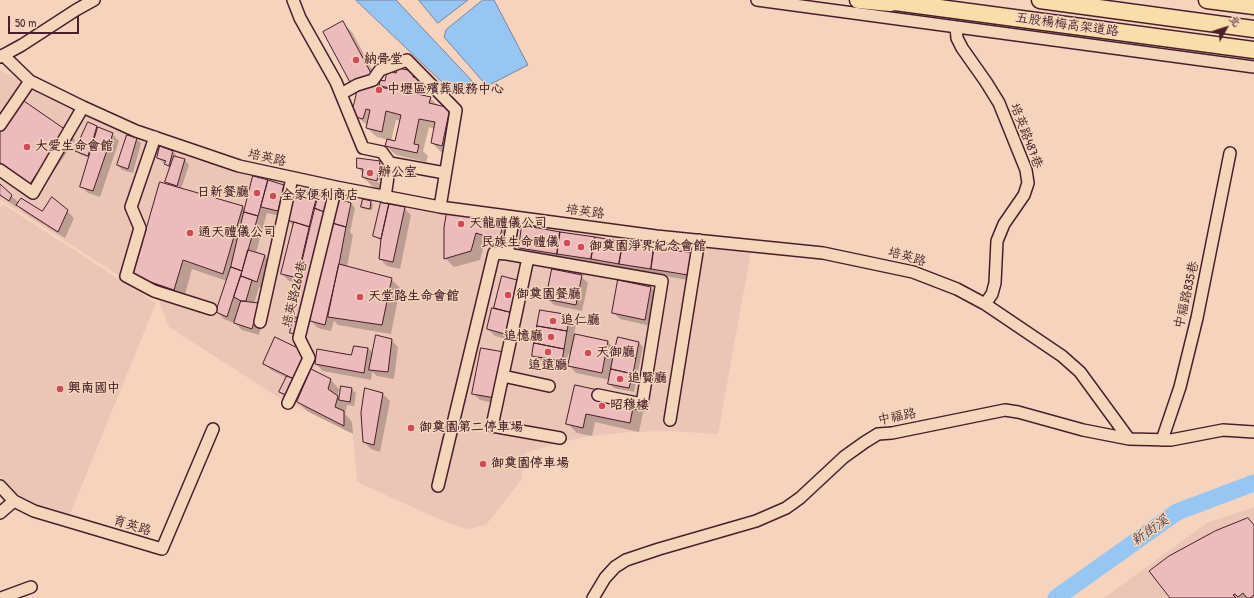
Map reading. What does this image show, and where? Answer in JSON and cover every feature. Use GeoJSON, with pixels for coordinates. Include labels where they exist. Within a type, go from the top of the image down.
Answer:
{"type":"FeatureCollection","features":[{"type":"Feature","properties":{"kind":"highway"},"geometry":{"type":"LineString","coordinates":[[858,0],[904,4]]}},
{"type":"Feature","properties":{"kind":"highway","name":"五股楊梅高架道路"},"geometry":{"type":"LineString","coordinates":[[880,0],[1254,50]]}},
{"type":"Feature","properties":{"kind":"highway"},"geometry":{"type":"LineString","coordinates":[[1040,0],[1254,29]]}},
{"type":"Feature","properties":{"kind":"highway"},"geometry":{"type":"LineString","coordinates":[[1208,0],[1254,6]]}},
{"type":"Feature","properties":{"kind":"street","name":"培英路"},"geometry":{"type":"LineString","coordinates":[[94,0],[22,45],[1,56],[30,81],[83,107],[136,131],[239,166],[384,197],[440,207],[699,240],[822,252],[913,272],[957,289],[985,304],[1062,356],[1080,372],[1129,439]]}},
{"type":"Feature","properties":{"kind":"street"},"geometry":{"type":"LineString","coordinates":[[293,0],[300,18],[336,82],[363,148],[382,152],[390,163],[446,173]]}},
{"type":"Feature","properties":{"kind":"street"},"geometry":{"type":"LineString","coordinates":[[757,0],[1254,67]]}},
{"type":"Feature","properties":{"kind":"street","name":"培英路487巷"},"geometry":{"type":"LineString","coordinates":[[956,27],[957,38],[962,48],[999,103],[1026,170],[1028,183],[1024,195],[1004,224],[997,241],[995,283],[992,294],[985,304]]}},
{"type":"Feature","properties":{"kind":"street"},"geometry":{"type":"LineString","coordinates":[[341,94],[357,85],[373,80],[380,70],[407,60],[456,110],[440,207]]}},
{"type":"Feature","properties":{"kind":"street"},"geometry":{"type":"LineString","coordinates":[[0,125],[30,81]]}},
{"type":"Feature","properties":{"kind":"street"},"geometry":{"type":"LineString","coordinates":[[0,170],[32,193],[83,107]]}},
{"type":"Feature","properties":{"kind":"street"},"geometry":{"type":"LineString","coordinates":[[155,137],[131,207],[140,228],[126,276],[154,291],[211,309]]}},
{"type":"Feature","properties":{"kind":"street","name":"中福路835巷"},"geometry":{"type":"LineString","coordinates":[[1162,440],[1180,386],[1197,318],[1230,154]]}},
{"type":"Feature","properties":{"kind":"street"},"geometry":{"type":"LineString","coordinates":[[384,197],[390,163]]}},
{"type":"Feature","properties":{"kind":"street"},"geometry":{"type":"LineString","coordinates":[[260,322],[292,178]]}},
{"type":"Feature","properties":{"kind":"street","name":"培英路260巷"},"geometry":{"type":"LineString","coordinates":[[288,403],[309,358],[299,338],[336,187]]}},
{"type":"Feature","properties":{"kind":"street"},"geometry":{"type":"LineString","coordinates":[[507,254],[514,217]]}},
{"type":"Feature","properties":{"kind":"street"},"geometry":{"type":"LineString","coordinates":[[670,420],[699,240]]}},
{"type":"Feature","properties":{"kind":"street"},"geometry":{"type":"LineString","coordinates":[[438,486],[494,253],[662,281],[642,404],[598,395]]}},
{"type":"Feature","properties":{"kind":"street"},"geometry":{"type":"LineString","coordinates":[[528,258],[492,426],[560,438]]}},
{"type":"Feature","properties":{"kind":"street"},"geometry":{"type":"LineString","coordinates":[[503,376],[549,386]]}},
{"type":"Feature","properties":{"kind":"street","name":"中福路"},"geometry":{"type":"LineString","coordinates":[[592,598],[604,578],[615,567],[626,560],[756,521],[786,508],[800,498],[844,457],[878,434],[892,433],[1005,410],[1018,412],[1083,430],[1129,439],[1171,440],[1223,430],[1254,432]]}},
{"type":"Feature","properties":{"kind":"street","name":"育英路"},"geometry":{"type":"LineString","coordinates":[[0,486],[14,501],[34,511],[162,549],[214,430]]}},
{"type":"Feature","properties":{"kind":"street"},"geometry":{"type":"LineString","coordinates":[[0,513],[14,501]]}},
{"type":"Feature","properties":{"kind":"street"},"geometry":{"type":"LineString","coordinates":[[1,598],[31,588]]}},
{"type":"Feature","properties":{"kind":"shaded area"},"geometry":{"type":"Polygon","coordinates":[[[0,70],[110,126],[181,154],[244,172],[299,185],[408,205],[751,251],[718,434],[672,431],[630,432],[589,436],[557,443],[525,453],[521,480],[486,525],[469,529],[448,523],[357,482],[353,434],[278,397],[169,327],[159,301],[0,199],[0,70]]]}},
{"type":"Feature","properties":{"kind":"shaded area","name":"興南國中"},"geometry":{"type":"Polygon","coordinates":[[[4,205],[156,303],[70,514],[26,503],[0,476],[0,208],[4,205]]]}},
{"type":"Feature","properties":{"kind":"shaded area"},"geometry":{"type":"Polygon","coordinates":[[[1254,507],[1254,598],[1104,598],[1207,523],[1254,507]]]}},
{"type":"Feature","properties":{"kind":"water"},"geometry":{"type":"Polygon","coordinates":[[[356,0],[396,0],[474,83],[455,94],[356,0]]]}},
{"type":"Feature","properties":{"kind":"water"},"geometry":{"type":"Polygon","coordinates":[[[419,0],[468,0],[438,23],[419,0]]]}},
{"type":"Feature","properties":{"kind":"water"},"geometry":{"type":"Polygon","coordinates":[[[483,0],[494,0],[528,65],[487,86],[444,37],[446,30],[483,0]]]}},
{"type":"Feature","properties":{"kind":"building"},"geometry":{"type":"Polygon","coordinates":[[[343,21],[372,75],[352,86],[323,32],[343,21]]]}},
{"type":"Feature","properties":{"kind":"building"},"geometry":{"type":"Polygon","coordinates":[[[397,68],[414,71],[413,77],[421,79],[419,94],[379,87],[380,80],[385,81],[387,71],[396,73],[397,68]]]}},
{"type":"Feature","properties":{"kind":"building"},"geometry":{"type":"Polygon","coordinates":[[[367,83],[431,97],[429,103],[450,108],[442,146],[431,143],[435,122],[419,119],[414,144],[419,145],[417,153],[385,146],[387,139],[395,141],[401,115],[386,111],[382,132],[366,128],[370,110],[366,109],[363,119],[356,117],[352,112],[358,86],[367,83]]]}},
{"type":"Feature","properties":{"kind":"building","name":"大愛生命會館"},"geometry":{"type":"Polygon","coordinates":[[[21,99],[66,130],[30,184],[0,163],[0,131],[21,99]]]}},
{"type":"Feature","properties":{"kind":"building"},"geometry":{"type":"Polygon","coordinates":[[[88,122],[97,126],[88,156],[75,151],[88,122]]]}},
{"type":"Feature","properties":{"kind":"building"},"geometry":{"type":"Polygon","coordinates":[[[98,127],[113,133],[93,191],[80,187],[98,127]]]}},
{"type":"Feature","properties":{"kind":"building"},"geometry":{"type":"Polygon","coordinates":[[[127,135],[137,138],[128,169],[117,165],[127,135]]]}},
{"type":"Feature","properties":{"kind":"building"},"geometry":{"type":"Polygon","coordinates":[[[160,146],[173,151],[169,166],[164,164],[166,161],[157,158],[160,146]]]}},
{"type":"Feature","properties":{"kind":"building"},"geometry":{"type":"Polygon","coordinates":[[[174,156],[185,159],[177,186],[165,182],[174,156]]]}},
{"type":"Feature","properties":{"kind":"building","name":"辦公室"},"geometry":{"type":"Polygon","coordinates":[[[357,158],[380,161],[377,181],[362,177],[363,169],[357,168],[357,158]]]}},
{"type":"Feature","properties":{"kind":"building","name":"日新餐廳"},"geometry":{"type":"Polygon","coordinates":[[[253,176],[268,180],[258,216],[244,212],[253,176]]]}},
{"type":"Feature","properties":{"kind":"building","name":"全家便利商店"},"geometry":{"type":"Polygon","coordinates":[[[268,180],[284,185],[278,211],[261,207],[268,180]]]}},
{"type":"Feature","properties":{"kind":"building","name":"通天禮儀公司"},"geometry":{"type":"Polygon","coordinates":[[[160,182],[243,206],[223,274],[183,260],[174,290],[133,276],[160,182]]]}},
{"type":"Feature","properties":{"kind":"building"},"geometry":{"type":"Polygon","coordinates":[[[0,184],[12,195],[9,201],[0,195],[0,184]]]}},
{"type":"Feature","properties":{"kind":"building"},"geometry":{"type":"Polygon","coordinates":[[[295,189],[318,195],[310,227],[287,220],[295,189]]]}},
{"type":"Feature","properties":{"kind":"building"},"geometry":{"type":"Polygon","coordinates":[[[318,195],[329,199],[327,213],[314,208],[318,195]]]}},
{"type":"Feature","properties":{"kind":"building"},"geometry":{"type":"Polygon","coordinates":[[[52,197],[68,210],[58,232],[16,205],[21,198],[42,211],[52,197]]]}},
{"type":"Feature","properties":{"kind":"building"},"geometry":{"type":"Polygon","coordinates":[[[337,198],[351,203],[346,227],[332,223],[337,198]]]}},
{"type":"Feature","properties":{"kind":"building"},"geometry":{"type":"Polygon","coordinates":[[[363,199],[371,201],[370,209],[361,207],[363,199]]]}},
{"type":"Feature","properties":{"kind":"building"},"geometry":{"type":"Polygon","coordinates":[[[381,202],[389,204],[381,239],[373,236],[381,202]]]}},
{"type":"Feature","properties":{"kind":"building"},"geometry":{"type":"Polygon","coordinates":[[[389,204],[405,207],[393,262],[379,259],[381,239],[389,204]]]}},
{"type":"Feature","properties":{"kind":"building"},"geometry":{"type":"Polygon","coordinates":[[[314,208],[327,213],[302,319],[289,315],[314,208]]]}},
{"type":"Feature","properties":{"kind":"building"},"geometry":{"type":"Polygon","coordinates":[[[244,212],[258,216],[242,271],[231,267],[244,212]]]}},
{"type":"Feature","properties":{"kind":"building"},"geometry":{"type":"Polygon","coordinates":[[[447,212],[504,220],[499,241],[476,233],[471,251],[444,259],[444,228],[447,212]]]}},
{"type":"Feature","properties":{"kind":"building"},"geometry":{"type":"Polygon","coordinates":[[[294,222],[310,227],[298,278],[281,274],[294,222]]]}},
{"type":"Feature","properties":{"kind":"building"},"geometry":{"type":"Polygon","coordinates":[[[332,223],[346,227],[325,325],[310,321],[332,223]]]}},
{"type":"Feature","properties":{"kind":"building"},"geometry":{"type":"Polygon","coordinates":[[[522,225],[560,232],[557,254],[519,248],[522,225]]]}},
{"type":"Feature","properties":{"kind":"building"},"geometry":{"type":"Polygon","coordinates":[[[560,232],[595,237],[591,259],[557,254],[560,232]]]}},
{"type":"Feature","properties":{"kind":"building"},"geometry":{"type":"Polygon","coordinates":[[[595,237],[623,242],[619,264],[591,259],[595,237]]]}},
{"type":"Feature","properties":{"kind":"building"},"geometry":{"type":"Polygon","coordinates":[[[623,242],[654,247],[651,269],[619,264],[623,242]]]}},
{"type":"Feature","properties":{"kind":"building"},"geometry":{"type":"Polygon","coordinates":[[[654,247],[692,253],[688,275],[651,269],[654,247]]]}},
{"type":"Feature","properties":{"kind":"building"},"geometry":{"type":"Polygon","coordinates":[[[248,250],[265,255],[257,282],[241,276],[248,250]]]}},
{"type":"Feature","properties":{"kind":"building","name":"天堂路生命會館"},"geometry":{"type":"Polygon","coordinates":[[[339,264],[392,278],[382,325],[328,317],[339,264]]]}},
{"type":"Feature","properties":{"kind":"building"},"geometry":{"type":"Polygon","coordinates":[[[231,267],[242,271],[227,317],[216,312],[231,267]]]}},
{"type":"Feature","properties":{"kind":"building"},"geometry":{"type":"Polygon","coordinates":[[[552,269],[582,275],[576,305],[546,299],[552,269]]]}},
{"type":"Feature","properties":{"kind":"building"},"geometry":{"type":"Polygon","coordinates":[[[241,276],[252,280],[246,301],[241,301],[234,297],[241,276]]]}},
{"type":"Feature","properties":{"kind":"building","name":"御奠園餐廳"},"geometry":{"type":"Polygon","coordinates":[[[502,276],[521,281],[513,313],[494,308],[502,276]]]}},
{"type":"Feature","properties":{"kind":"building"},"geometry":{"type":"Polygon","coordinates":[[[618,280],[651,287],[645,320],[612,313],[618,280]]]}},
{"type":"Feature","properties":{"kind":"building"},"geometry":{"type":"Polygon","coordinates":[[[241,301],[259,303],[252,329],[234,323],[241,301]]]}},
{"type":"Feature","properties":{"kind":"building"},"geometry":{"type":"Polygon","coordinates":[[[492,308],[513,313],[508,335],[487,329],[492,308]]]}},
{"type":"Feature","properties":{"kind":"building","name":"追仁廳"},"geometry":{"type":"Polygon","coordinates":[[[540,310],[570,315],[567,331],[537,326],[540,310]]]}},
{"type":"Feature","properties":{"kind":"building"},"geometry":{"type":"Polygon","coordinates":[[[292,321],[303,324],[301,335],[290,333],[292,321]]]}},
{"type":"Feature","properties":{"kind":"building","name":"追憶廳"},"geometry":{"type":"Polygon","coordinates":[[[537,326],[567,331],[564,349],[534,343],[537,326]]]}},
{"type":"Feature","properties":{"kind":"building","name":"天御廳"},"geometry":{"type":"Polygon","coordinates":[[[575,334],[608,341],[602,373],[568,366],[575,334]]]}},
{"type":"Feature","properties":{"kind":"building"},"geometry":{"type":"Polygon","coordinates":[[[376,335],[392,339],[388,372],[369,370],[376,335]]]}},
{"type":"Feature","properties":{"kind":"building"},"geometry":{"type":"Polygon","coordinates":[[[275,337],[308,353],[296,380],[263,364],[275,337]]]}},
{"type":"Feature","properties":{"kind":"building"},"geometry":{"type":"Polygon","coordinates":[[[618,337],[639,342],[636,358],[614,353],[618,337]]]}},
{"type":"Feature","properties":{"kind":"building","name":"追遠廳"},"geometry":{"type":"Polygon","coordinates":[[[534,343],[564,349],[562,361],[532,356],[534,343]]]}},
{"type":"Feature","properties":{"kind":"building"},"geometry":{"type":"Polygon","coordinates":[[[354,346],[368,348],[364,373],[315,364],[317,349],[351,355],[354,346]]]}},
{"type":"Feature","properties":{"kind":"building"},"geometry":{"type":"Polygon","coordinates":[[[481,348],[504,352],[495,398],[472,394],[481,348]]]}},
{"type":"Feature","properties":{"kind":"building"},"geometry":{"type":"Polygon","coordinates":[[[614,353],[636,358],[633,374],[611,369],[614,353]]]}},
{"type":"Feature","properties":{"kind":"building"},"geometry":{"type":"Polygon","coordinates":[[[311,369],[331,379],[328,389],[338,396],[335,407],[344,411],[344,426],[297,402],[311,369]]]}},
{"type":"Feature","properties":{"kind":"building","name":"追賢廳"},"geometry":{"type":"Polygon","coordinates":[[[611,369],[633,374],[629,388],[608,384],[611,369]]]}},
{"type":"Feature","properties":{"kind":"building"},"geometry":{"type":"Polygon","coordinates":[[[287,376],[296,380],[288,396],[279,392],[287,376]]]}},
{"type":"Feature","properties":{"kind":"building","name":"昭穆樓"},"geometry":{"type":"Polygon","coordinates":[[[575,385],[635,398],[630,423],[586,414],[583,428],[566,424],[575,385]]]}},
{"type":"Feature","properties":{"kind":"building"},"geometry":{"type":"Polygon","coordinates":[[[341,386],[352,388],[350,402],[339,400],[341,386]]]}},
{"type":"Feature","properties":{"kind":"building"},"geometry":{"type":"Polygon","coordinates":[[[365,388],[383,393],[374,445],[363,442],[361,413],[365,388]]]}},
{"type":"Feature","properties":{"kind":"building"},"geometry":{"type":"Polygon","coordinates":[[[1248,518],[1254,525],[1254,595],[1250,598],[1247,598],[1243,593],[1238,597],[1235,594],[1233,595],[1236,598],[1170,598],[1149,571],[1169,556],[1215,531],[1248,518]]]}},
{"type":"Feature","properties":{"kind":"waterway","name":"新街溪"},"geometry":{"type":"LineString","coordinates":[[1056,598],[1177,512],[1254,483]]}},
{"type":"Feature","properties":{"kind":"place","name":"納骨堂"},"geometry":{"type":"Point","coordinates":[356,60]}},
{"type":"Feature","properties":{"kind":"place","name":"中壢區殯葬服務中心"},"geometry":{"type":"Point","coordinates":[379,90]}},
{"type":"Feature","properties":{"kind":"place","name":"大愛生命會館"},"geometry":{"type":"Point","coordinates":[27,147]}},
{"type":"Feature","properties":{"kind":"place","name":"辦公室"},"geometry":{"type":"Point","coordinates":[370,173]}},
{"type":"Feature","properties":{"kind":"place","name":"日新餐廳"},"geometry":{"type":"Point","coordinates":[257,193]}},
{"type":"Feature","properties":{"kind":"place","name":"全家便利商店"},"geometry":{"type":"Point","coordinates":[273,196]}},
{"type":"Feature","properties":{"kind":"place","name":"天龍禮儀公司"},"geometry":{"type":"Point","coordinates":[461,224]}},
{"type":"Feature","properties":{"kind":"place","name":"通天禮儀公司"},"geometry":{"type":"Point","coordinates":[190,233]}},
{"type":"Feature","properties":{"kind":"place","name":"民族生命禮儀"},"geometry":{"type":"Point","coordinates":[567,243]}},
{"type":"Feature","properties":{"kind":"place","name":"御奠園淨界紀念會館"},"geometry":{"type":"Point","coordinates":[581,247]}},
{"type":"Feature","properties":{"kind":"place","name":"御奠園餐廳"},"geometry":{"type":"Point","coordinates":[508,295]}},
{"type":"Feature","properties":{"kind":"place","name":"天堂路生命會館"},"geometry":{"type":"Point","coordinates":[360,297]}},
{"type":"Feature","properties":{"kind":"place","name":"追仁廳"},"geometry":{"type":"Point","coordinates":[553,321]}},
{"type":"Feature","properties":{"kind":"place","name":"追憶廳"},"geometry":{"type":"Point","coordinates":[551,337]}},
{"type":"Feature","properties":{"kind":"place","name":"追遠廳"},"geometry":{"type":"Point","coordinates":[548,352]}},
{"type":"Feature","properties":{"kind":"place","name":"天御廳"},"geometry":{"type":"Point","coordinates":[588,353]}},
{"type":"Feature","properties":{"kind":"place","name":"追賢廳"},"geometry":{"type":"Point","coordinates":[620,379]}},
{"type":"Feature","properties":{"kind":"place","name":"興南國中"},"geometry":{"type":"Point","coordinates":[60,389]}},
{"type":"Feature","properties":{"kind":"place","name":"昭穆樓"},"geometry":{"type":"Point","coordinates":[602,406]}},
{"type":"Feature","properties":{"kind":"place","name":"御奠園第二停車場"},"geometry":{"type":"Point","coordinates":[411,428]}},
{"type":"Feature","properties":{"kind":"place","name":"御奠園停車場"},"geometry":{"type":"Point","coordinates":[483,464]}}]}
